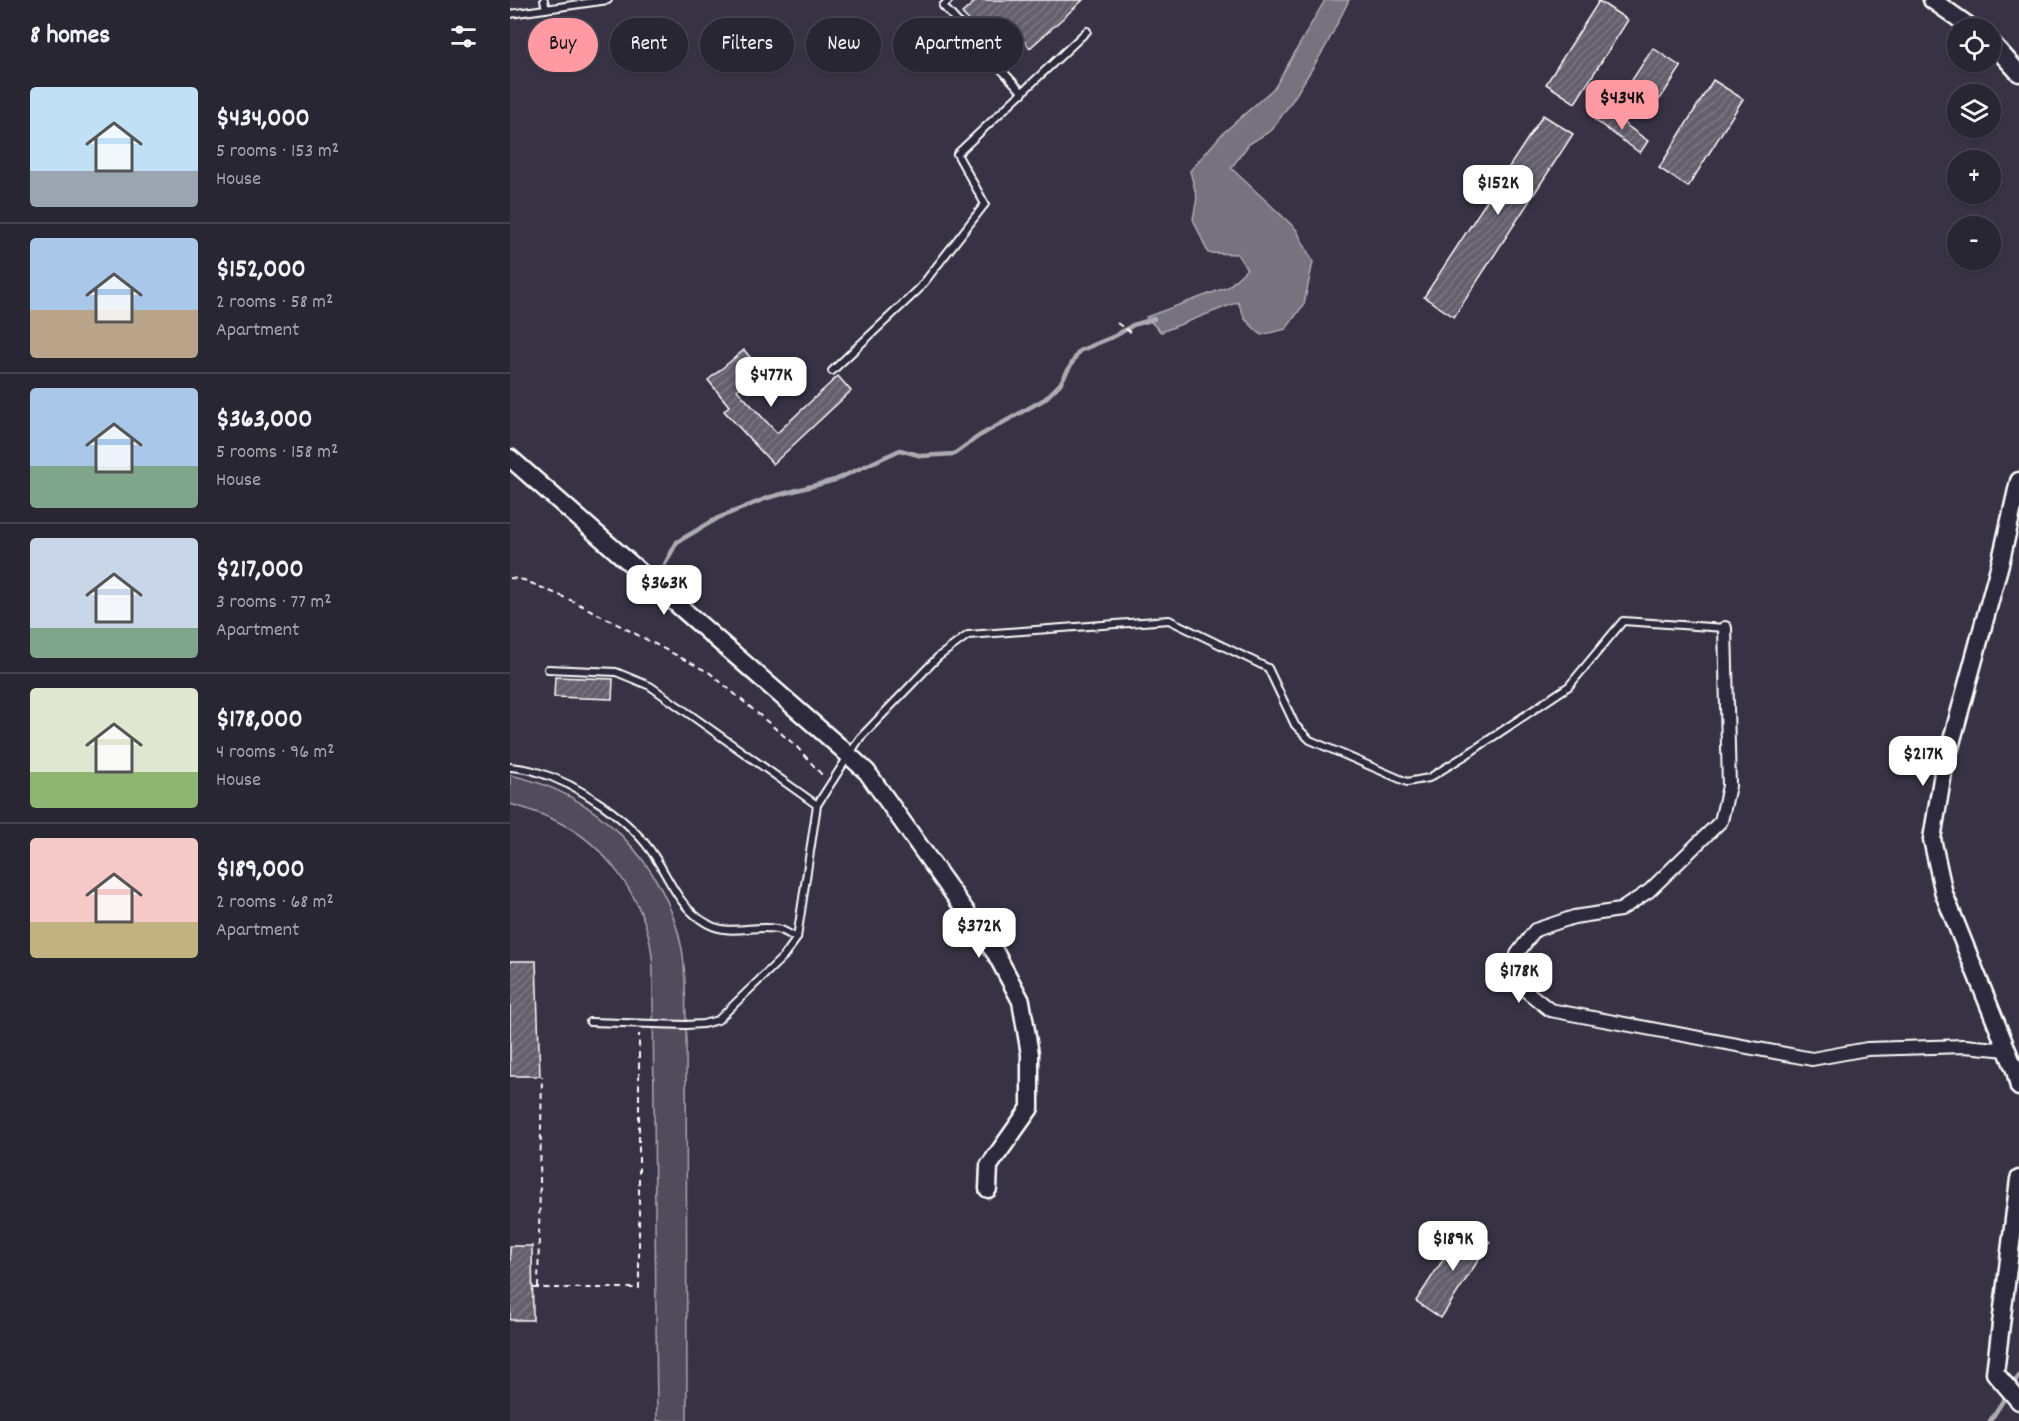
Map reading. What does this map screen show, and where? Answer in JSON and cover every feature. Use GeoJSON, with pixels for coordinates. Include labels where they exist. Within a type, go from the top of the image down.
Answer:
{"type":"FeatureCollection","features":[{"type":"Feature","properties":{"kind":"street"},"geometry":{"type":"LineString","coordinates":[[1932,0],[1958,18]]}},
{"type":"Feature","properties":{"kind":"street"},"geometry":{"type":"LineString","coordinates":[[2001,53],[2019,73]]}},
{"type":"Feature","properties":{"kind":"street"},"geometry":{"type":"LineString","coordinates":[[510,458],[867,772],[996,954],[1021,1001],[1030,1054],[1030,1108],[989,1166],[988,1189]]}},
{"type":"Feature","properties":{"kind":"street"},"geometry":{"type":"LineString","coordinates":[[2019,481],[2001,560],[1943,772],[1932,839],[1944,894],[2015,1070],[2019,1087]]}},
{"type":"Feature","properties":{"kind":"street"},"geometry":{"type":"LineString","coordinates":[[1725,628],[1729,786],[1721,821],[1649,891],[1620,910],[1574,917],[1535,930],[1517,954],[1525,990],[1550,1010],[1812,1059],[1867,1049],[1965,1046],[2007,1050]]}},
{"type":"Feature","properties":{"kind":"street"},"geometry":{"type":"LineString","coordinates":[[2019,1179],[1995,1372],[2019,1401]]}},
{"type":"Feature","properties":{"kind":"lane"},"geometry":{"type":"LineString","coordinates":[[544,0],[546,9]]}},
{"type":"Feature","properties":{"kind":"lane"},"geometry":{"type":"LineString","coordinates":[[510,14],[608,0]]}},
{"type":"Feature","properties":{"kind":"lane"},"geometry":{"type":"LineString","coordinates":[[949,0],[943,6],[1023,93]]}},
{"type":"Feature","properties":{"kind":"lane"},"geometry":{"type":"LineString","coordinates":[[832,371],[920,289],[985,204],[957,154],[1087,31]]}},
{"type":"Feature","properties":{"kind":"lane"},"geometry":{"type":"LineString","coordinates":[[590,1022],[686,1025],[718,1020],[784,956],[797,938],[817,805],[860,738],[938,657],[968,635],[1169,620],[1268,668],[1295,725],[1310,740],[1407,782],[1429,777],[1438,772],[1569,686],[1623,621],[1725,628]]}},
{"type":"Feature","properties":{"kind":"lane"},"geometry":{"type":"LineString","coordinates":[[548,669],[616,672],[650,686],[817,805]]}},
{"type":"Feature","properties":{"kind":"lane"},"geometry":{"type":"LineString","coordinates":[[510,767],[536,771],[562,781],[610,811],[640,836],[686,909],[710,925],[734,931],[780,930],[797,938]]}},
{"type":"Feature","properties":{"kind":"path"},"geometry":{"type":"LineString","coordinates":[[1117,323],[1134,335]]}},
{"type":"Feature","properties":{"kind":"path"},"geometry":{"type":"LineString","coordinates":[[510,578],[525,580],[575,602],[710,672],[796,746],[830,784]]}},
{"type":"Feature","properties":{"kind":"path"},"geometry":{"type":"LineString","coordinates":[[533,1288],[639,1288],[639,1023]]}},
{"type":"Feature","properties":{"kind":"path"},"geometry":{"type":"LineString","coordinates":[[538,1288],[542,1076]]}},
{"type":"Feature","properties":{"kind":"shaded area"},"geometry":{"type":"Polygon","coordinates":[[[1325,0],[1349,0],[1326,46],[1272,130],[1249,144],[1231,168],[1296,229],[1313,262],[1304,304],[1286,329],[1261,335],[1245,319],[1238,302],[1161,332],[1146,317],[1228,287],[1247,269],[1237,254],[1208,253],[1193,219],[1197,198],[1190,171],[1222,134],[1275,87],[1325,0]]]}},
{"type":"Feature","properties":{"kind":"shaded area"},"geometry":{"type":"Polygon","coordinates":[[[510,775],[542,784],[571,798],[598,815],[622,836],[643,860],[660,888],[673,917],[682,949],[686,1017],[687,1421],[657,1421],[653,978],[649,938],[629,889],[607,859],[594,846],[566,826],[538,813],[510,804],[510,775]]]}},
{"type":"Feature","properties":{"kind":"building"},"geometry":{"type":"Polygon","coordinates":[[[977,0],[1083,0],[1030,48],[1023,40],[1023,18],[967,18],[962,13],[977,0]]]}},
{"type":"Feature","properties":{"kind":"building"},"geometry":{"type":"Polygon","coordinates":[[[1599,1],[1628,20],[1575,103],[1546,84],[1599,1]]]}},
{"type":"Feature","properties":{"kind":"building"},"geometry":{"type":"Polygon","coordinates":[[[1653,48],[1681,67],[1660,99],[1632,80],[1653,48]]]}},
{"type":"Feature","properties":{"kind":"building"},"geometry":{"type":"Polygon","coordinates":[[[1713,80],[1743,99],[1688,187],[1659,168],[1713,80]]]}},
{"type":"Feature","properties":{"kind":"building"},"geometry":{"type":"Polygon","coordinates":[[[1604,109],[1648,141],[1640,153],[1595,120],[1604,109]]]}},
{"type":"Feature","properties":{"kind":"building"},"geometry":{"type":"Polygon","coordinates":[[[1543,115],[1573,134],[1454,317],[1424,297],[1543,115]]]}},
{"type":"Feature","properties":{"kind":"building"},"geometry":{"type":"Polygon","coordinates":[[[744,350],[761,370],[737,390],[777,433],[838,376],[851,391],[773,464],[724,411],[729,406],[708,380],[744,350]]]}},
{"type":"Feature","properties":{"kind":"building"},"geometry":{"type":"Polygon","coordinates":[[[555,677],[613,679],[612,699],[554,697],[555,677]]]}},
{"type":"Feature","properties":{"kind":"building"},"geometry":{"type":"Polygon","coordinates":[[[510,961],[536,961],[540,1076],[510,1076],[510,961]]]}},
{"type":"Feature","properties":{"kind":"building"},"geometry":{"type":"Polygon","coordinates":[[[1465,1226],[1490,1242],[1441,1318],[1416,1301],[1465,1226]]]}},
{"type":"Feature","properties":{"kind":"building"},"geometry":{"type":"Polygon","coordinates":[[[510,1246],[532,1246],[533,1320],[510,1320],[510,1246]]]}},
{"type":"Feature","properties":{"kind":"waterway"},"geometry":{"type":"LineString","coordinates":[[665,564],[677,542],[718,518],[767,498],[835,480],[900,450],[922,456],[954,454],[979,436],[1045,399],[1060,384],[1079,351],[1115,336],[1133,325],[1154,319]]}},
{"type":"Feature","properties":{"kind":"waterway"},"geometry":{"type":"LineString","coordinates":[[2012,1386],[2019,1376]]}},
{"type":"Feature","properties":{"kind":"waterway"},"geometry":{"type":"LineString","coordinates":[[1990,1421],[2008,1393]]}}]}
